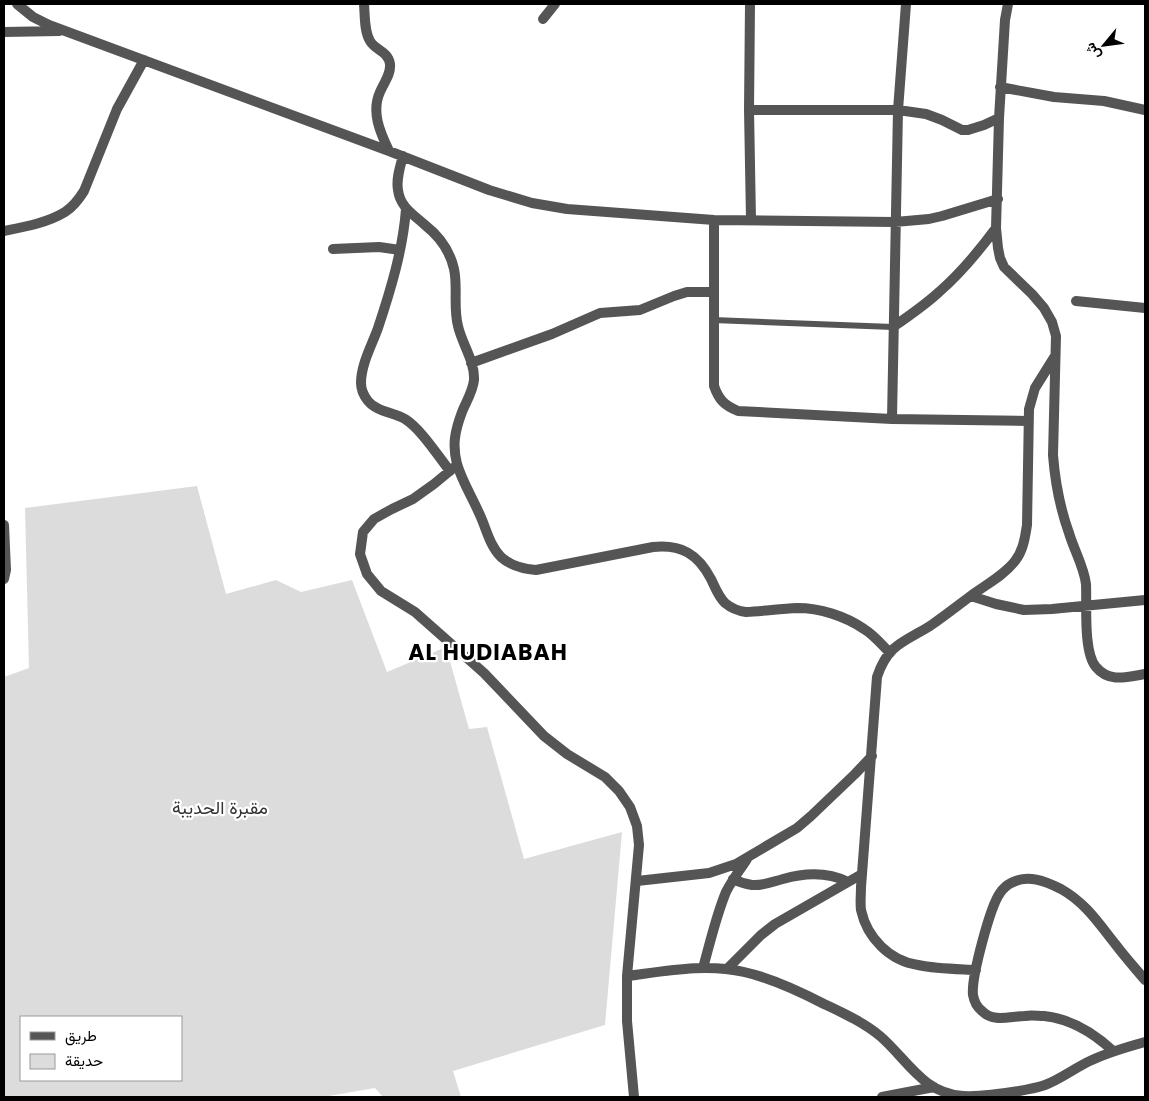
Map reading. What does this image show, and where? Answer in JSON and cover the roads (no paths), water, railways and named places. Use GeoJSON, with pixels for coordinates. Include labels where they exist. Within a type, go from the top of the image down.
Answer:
{"type":"FeatureCollection","features":[{"type":"Feature","properties":{"kind":"street"},"geometry":{"type":"LineString","coordinates":[[17,4],[34,17],[49,25],[403,156],[489,190],[532,203],[567,209],[714,220],[895,222],[929,219],[998,199]]}},
{"type":"Feature","properties":{"kind":"street"},"geometry":{"type":"LineString","coordinates":[[364,4],[366,28],[370,40],[373,45],[386,54],[389,60],[390,71],[376,106],[377,120],[388,151]]}},
{"type":"Feature","properties":{"kind":"street"},"geometry":{"type":"LineString","coordinates":[[543,19],[555,4]]}},
{"type":"Feature","properties":{"kind":"street"},"geometry":{"type":"LineString","coordinates":[[750,4],[751,220]]}},
{"type":"Feature","properties":{"kind":"street"},"geometry":{"type":"LineString","coordinates":[[892,419],[898,110],[906,4]]}},
{"type":"Feature","properties":{"kind":"street"},"geometry":{"type":"LineString","coordinates":[[1008,4],[1000,86],[996,228],[1000,258],[1004,267],[1044,308],[1052,322],[1056,336],[1054,470],[1065,520],[1086,583],[1088,647],[1090,656],[1100,672],[1108,676],[1117,678],[1145,674]]}},
{"type":"Feature","properties":{"kind":"street"},"geometry":{"type":"LineString","coordinates":[[4,32],[65,31]]}},
{"type":"Feature","properties":{"kind":"street"},"geometry":{"type":"LineString","coordinates":[[4,232],[27,227],[51,218],[75,203],[84,191],[117,109],[144,60]]}},
{"type":"Feature","properties":{"kind":"street"},"geometry":{"type":"LineString","coordinates":[[1000,86],[1054,97],[1104,101],[1145,110]]}},
{"type":"Feature","properties":{"kind":"street"},"geometry":{"type":"LineString","coordinates":[[749,110],[898,110],[926,114],[962,130],[984,125],[999,118]]}},
{"type":"Feature","properties":{"kind":"street"},"geometry":{"type":"LineString","coordinates":[[403,156],[397,183],[398,192],[406,209],[436,234],[444,245],[454,268],[455,310],[458,326],[472,363],[474,381],[457,428],[454,468],[413,499],[374,519],[363,532],[360,554],[367,574],[381,591],[415,612],[484,672],[544,736],[567,754],[605,777],[619,791],[630,807],[640,845],[628,976],[627,1021],[634,1097]]}},
{"type":"Feature","properties":{"kind":"street"},"geometry":{"type":"LineString","coordinates":[[406,209],[400,250],[378,329],[362,375],[361,384],[363,392],[366,399],[379,410],[392,413],[406,420],[454,468],[493,546],[501,556],[511,564],[523,569],[536,570],[653,547],[676,547],[696,558],[704,567],[720,597],[732,608],[746,612],[798,608],[826,612],[863,628],[890,653]]}},
{"type":"Feature","properties":{"kind":"street"},"geometry":{"type":"LineString","coordinates":[[714,220],[714,386],[722,402],[738,411],[892,419],[1028,421]]}},
{"type":"Feature","properties":{"kind":"street"},"geometry":{"type":"LineString","coordinates":[[893,327],[939,293],[960,273],[996,228]]}},
{"type":"Feature","properties":{"kind":"street"},"geometry":{"type":"LineString","coordinates":[[332,249],[380,247],[400,250]]}},
{"type":"Feature","properties":{"kind":"street"},"geometry":{"type":"LineString","coordinates":[[472,363],[552,334],[600,313],[640,310],[687,292],[714,292]]}},
{"type":"Feature","properties":{"kind":"street"},"geometry":{"type":"LineString","coordinates":[[1076,300],[1145,308]]}},
{"type":"Feature","properties":{"kind":"street"},"geometry":{"type":"LineString","coordinates":[[976,970],[917,965],[900,960],[885,951],[873,938],[865,922],[860,905],[878,677],[881,667],[890,653],[901,642],[950,613],[1007,570],[1022,550],[1027,525],[1029,409],[1035,388],[1055,356]]}},
{"type":"Feature","properties":{"kind":"street"},"geometry":{"type":"LineString","coordinates":[[4,525],[6,570],[4,579]]}},
{"type":"Feature","properties":{"kind":"street"},"geometry":{"type":"LineString","coordinates":[[971,596],[1024,610],[1145,600]]}},
{"type":"Feature","properties":{"kind":"street"},"geometry":{"type":"LineString","coordinates":[[637,881],[709,873],[736,864],[797,828],[872,756]]}},
{"type":"Feature","properties":{"kind":"street"},"geometry":{"type":"LineString","coordinates":[[703,968],[727,891],[749,856]]}},
{"type":"Feature","properties":{"kind":"street"},"geometry":{"type":"LineString","coordinates":[[727,969],[761,935],[775,924],[862,874]]}},
{"type":"Feature","properties":{"kind":"street"},"geometry":{"type":"LineString","coordinates":[[733,879],[753,885],[764,885],[789,877],[823,875],[836,877],[848,882]]}},
{"type":"Feature","properties":{"kind":"street"},"geometry":{"type":"LineString","coordinates":[[1113,1051],[1099,1038],[1064,1020],[1045,1016],[998,1019],[982,1012],[977,1005],[973,997],[976,970],[990,916],[1000,892],[1010,884],[1021,879],[1034,878],[1062,890],[1078,900],[1096,918],[1145,980]]}},
{"type":"Feature","properties":{"kind":"street"},"geometry":{"type":"LineString","coordinates":[[628,976],[685,968],[703,968],[743,971],[764,978],[807,995],[859,1021],[881,1036],[923,1080],[934,1087],[962,1097],[994,1096],[1045,1085],[1092,1060],[1113,1051],[1145,1042]]}},
{"type":"Feature","properties":{"kind":"street"},"geometry":{"type":"LineString","coordinates":[[882,1097],[934,1087]]}},
{"type":"Feature","properties":{"kind":"lane"},"geometry":{"type":"LineString","coordinates":[[713,320],[893,327]]}},
{"type":"Feature","properties":{"kind":"district","name":"AL HUDIABAH"},"geometry":{"type":"Point","coordinates":[488,652]}},
{"type":"Feature","properties":{"kind":"park label","name":"مقبرة الحديبة"},"geometry":{"type":"Point","coordinates":[220,807]}}]}
